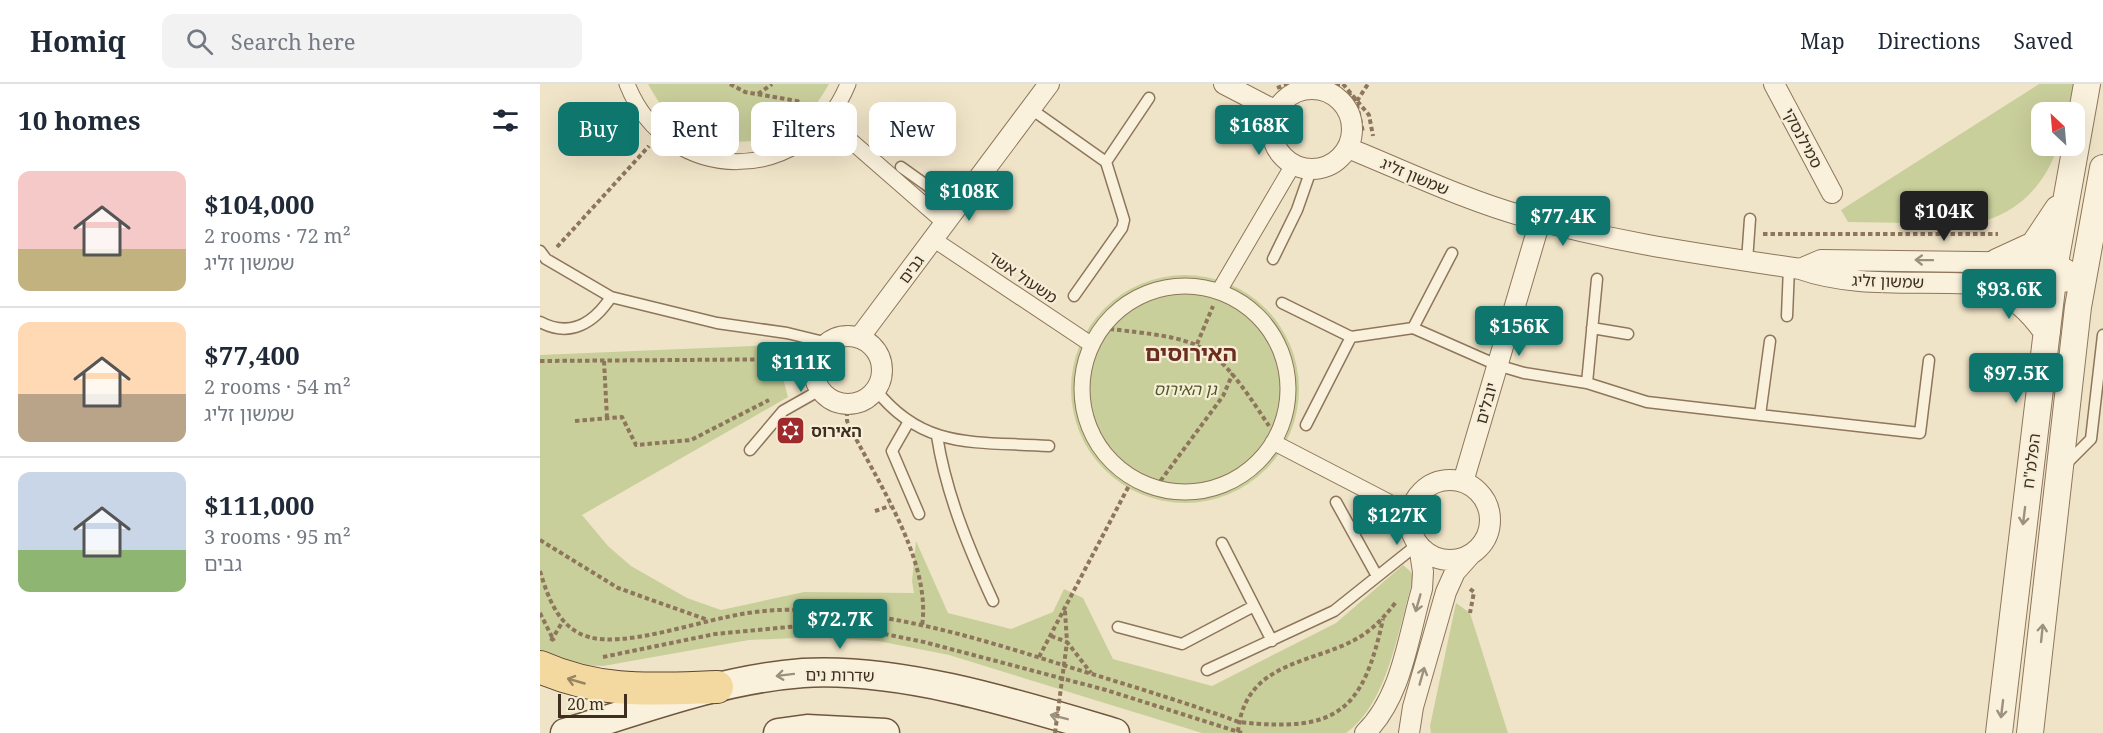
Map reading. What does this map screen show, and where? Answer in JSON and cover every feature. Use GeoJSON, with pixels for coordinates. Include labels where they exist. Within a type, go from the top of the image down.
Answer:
{"type":"FeatureCollection","features":[{"type":"Feature","properties":{"kind":"main road"},"geometry":{"type":"LineString","coordinates":[[546,654],[572,680],[627,690],[717,687]]}},
{"type":"Feature","properties":{"kind":"main road","name":"שדרות נים"},"geometry":{"type":"LineString","coordinates":[[566,733],[717,687],[804,673],[890,676],[1115,733]]}},
{"type":"Feature","properties":{"kind":"main road"},"geometry":{"type":"LineString","coordinates":[[778,733],[807,729],[883,733]]}},
{"type":"Feature","properties":{"kind":"street"},"geometry":{"type":"LineString","coordinates":[[627,84],[635,106],[651,124]]}},
{"type":"Feature","properties":{"kind":"street"},"geometry":{"type":"LineString","coordinates":[[838,102],[848,84]]}},
{"type":"Feature","properties":{"kind":"street"},"geometry":{"type":"LineString","coordinates":[[1224,84],[1276,111]]}},
{"type":"Feature","properties":{"kind":"street","name":"הפלמ\"ח"},"geometry":{"type":"LineString","coordinates":[[1999,733],[2054,274],[2066,192],[2088,84]]}},
{"type":"Feature","properties":{"kind":"street","name":"גבים"},"geometry":{"type":"LineString","coordinates":[[860,338],[1046,85]]}},
{"type":"Feature","properties":{"kind":"street"},"geometry":{"type":"LineString","coordinates":[[1340,86],[1351,118],[1352,130],[1360,148],[1335,162],[1302,167],[1283,158],[1273,141],[1272,128],[1276,111],[1284,100],[1300,91],[1340,86]]}},
{"type":"Feature","properties":{"kind":"street","name":"סמילנסקי"},"geometry":{"type":"LineString","coordinates":[[1780,86],[1832,193]]}},
{"type":"Feature","properties":{"kind":"street","name":"שמשון זליג"},"geometry":{"type":"LineString","coordinates":[[1360,148],[1458,195],[1540,221],[1649,246],[1795,268],[1821,276],[1869,282],[1994,273],[2054,274],[2083,279]]}},
{"type":"Feature","properties":{"kind":"street","name":"משעול אשד"},"geometry":{"type":"LineString","coordinates":[[857,150],[939,231],[1092,345]]}},
{"type":"Feature","properties":{"kind":"street"},"geometry":{"type":"LineString","coordinates":[[699,156],[732,162],[759,160],[772,156]]}},
{"type":"Feature","properties":{"kind":"street"},"geometry":{"type":"LineString","coordinates":[[1219,291],[1302,167]]}},
{"type":"Feature","properties":{"kind":"street","name":"הפלמ\"ח"},"geometry":{"type":"LineString","coordinates":[[2030,733],[2083,279],[2103,168]]}},
{"type":"Feature","properties":{"kind":"street"},"geometry":{"type":"LineString","coordinates":[[2047,332],[2023,304],[2009,293],[1994,273],[2043,235],[2066,192]]}},
{"type":"Feature","properties":{"kind":"street","name":"יובלים"},"geometry":{"type":"LineString","coordinates":[[1463,482],[1540,221]]}},
{"type":"Feature","properties":{"kind":"street"},"geometry":{"type":"LineString","coordinates":[[1188,286],[1219,291],[1252,311],[1269,329],[1278,344],[1285,367],[1288,391],[1282,422],[1274,439],[1257,462],[1230,481],[1198,491],[1182,492],[1156,487],[1133,478],[1111,461],[1101,448],[1086,418],[1082,386],[1092,345],[1102,328],[1125,305],[1155,290],[1188,286]]}},
{"type":"Feature","properties":{"kind":"street"},"geometry":{"type":"LineString","coordinates":[[844,336],[860,338],[873,346],[881,360],[882,376],[876,390],[863,400],[847,404],[832,400],[820,390],[814,374],[822,351],[844,336]]}},
{"type":"Feature","properties":{"kind":"street"},"geometry":{"type":"LineString","coordinates":[[1274,439],[1410,513]]}},
{"type":"Feature","properties":{"kind":"street"},"geometry":{"type":"LineString","coordinates":[[1365,733],[1379,718],[1393,692],[1422,589],[1423,566],[1410,525],[1410,513],[1418,496],[1432,484],[1444,480],[1463,482],[1479,492],[1490,514],[1488,533],[1455,572],[1446,592],[1413,706],[1409,733]]}},
{"type":"Feature","properties":{"kind":"street"},"geometry":{"type":"LineString","coordinates":[[1418,545],[1431,556],[1443,559],[1455,560],[1473,553]]}},
{"type":"Feature","properties":{"kind":"lane"},"geometry":{"type":"LineString","coordinates":[[1106,162],[1149,98]]}},
{"type":"Feature","properties":{"kind":"lane"},"geometry":{"type":"LineString","coordinates":[[1030,109],[1106,162],[1124,220],[1122,228],[1074,296]]}},
{"type":"Feature","properties":{"kind":"lane"},"geometry":{"type":"LineString","coordinates":[[901,167],[957,207]]}},
{"type":"Feature","properties":{"kind":"lane"},"geometry":{"type":"LineString","coordinates":[[1273,259],[1297,210],[1302,167]]}},
{"type":"Feature","properties":{"kind":"lane"},"geometry":{"type":"LineString","coordinates":[[1747,261],[1746,246],[1751,234],[1750,219]]}},
{"type":"Feature","properties":{"kind":"lane"},"geometry":{"type":"LineString","coordinates":[[1413,328],[1452,253]]}},
{"type":"Feature","properties":{"kind":"lane"},"geometry":{"type":"LineString","coordinates":[[543,255],[611,297],[717,323],[787,333],[822,351]]}},
{"type":"Feature","properties":{"kind":"lane"},"geometry":{"type":"LineString","coordinates":[[1787,316],[1795,268]]}},
{"type":"Feature","properties":{"kind":"lane"},"geometry":{"type":"LineString","coordinates":[[1587,383],[1597,279]]}},
{"type":"Feature","properties":{"kind":"lane"},"geometry":{"type":"LineString","coordinates":[[540,322],[554,328],[577,328],[596,317],[611,297]]}},
{"type":"Feature","properties":{"kind":"lane"},"geometry":{"type":"LineString","coordinates":[[1282,303],[1351,337],[1413,328],[1497,365],[1524,373],[1587,383],[1647,402],[1920,433],[1929,360]]}},
{"type":"Feature","properties":{"kind":"lane"},"geometry":{"type":"LineString","coordinates":[[1592,328],[1628,334]]}},
{"type":"Feature","properties":{"kind":"lane"},"geometry":{"type":"LineString","coordinates":[[2060,470],[2091,439],[2103,335]]}},
{"type":"Feature","properties":{"kind":"lane"},"geometry":{"type":"LineString","coordinates":[[1306,425],[1351,337]]}},
{"type":"Feature","properties":{"kind":"lane"},"geometry":{"type":"LineString","coordinates":[[1760,415],[1770,341]]}},
{"type":"Feature","properties":{"kind":"lane"},"geometry":{"type":"LineString","coordinates":[[750,450],[783,411],[820,390]]}},
{"type":"Feature","properties":{"kind":"lane"},"geometry":{"type":"LineString","coordinates":[[876,390],[893,411],[908,423],[937,436],[963,441],[1049,446]]}},
{"type":"Feature","properties":{"kind":"lane"},"geometry":{"type":"LineString","coordinates":[[908,423],[892,451],[919,513]]}},
{"type":"Feature","properties":{"kind":"lane"},"geometry":{"type":"LineString","coordinates":[[937,436],[940,459],[964,535],[993,602]]}},
{"type":"Feature","properties":{"kind":"lane"},"geometry":{"type":"LineString","coordinates":[[1336,502],[1377,576]]}},
{"type":"Feature","properties":{"kind":"lane"},"geometry":{"type":"LineString","coordinates":[[1222,543],[1272,641]]}},
{"type":"Feature","properties":{"kind":"lane"},"geometry":{"type":"LineString","coordinates":[[1207,670],[1334,611],[1418,545]]}},
{"type":"Feature","properties":{"kind":"lane"},"geometry":{"type":"LineString","coordinates":[[1118,627],[1182,644],[1254,606]]}},
{"type":"Feature","properties":{"kind":"path"},"geometry":{"type":"LineString","coordinates":[[730,84],[758,95],[799,102]]}},
{"type":"Feature","properties":{"kind":"path"},"geometry":{"type":"LineString","coordinates":[[758,95],[772,84]]}},
{"type":"Feature","properties":{"kind":"path"},"geometry":{"type":"LineString","coordinates":[[1357,105],[1358,99],[1368,84]]}},
{"type":"Feature","properties":{"kind":"path"},"geometry":{"type":"LineString","coordinates":[[1340,86],[1358,99],[1368,116],[1360,148]]}},
{"type":"Feature","properties":{"kind":"path"},"geometry":{"type":"LineString","coordinates":[[1340,86],[1357,105],[1364,124],[1363,142],[1360,148]]}},
{"type":"Feature","properties":{"kind":"path"},"geometry":{"type":"LineString","coordinates":[[543,255],[651,143]]}},
{"type":"Feature","properties":{"kind":"path"},"geometry":{"type":"LineString","coordinates":[[1751,234],[2018,234],[2034,244]]}},
{"type":"Feature","properties":{"kind":"path"},"geometry":{"type":"LineString","coordinates":[[1197,344],[1219,291]]}},
{"type":"Feature","properties":{"kind":"path"},"geometry":{"type":"LineString","coordinates":[[1102,328],[1162,334],[1197,344],[1211,351],[1233,373],[1274,439]]}},
{"type":"Feature","properties":{"kind":"path"},"geometry":{"type":"LineString","coordinates":[[540,361],[604,361],[822,351]]}},
{"type":"Feature","properties":{"kind":"path"},"geometry":{"type":"LineString","coordinates":[[604,361],[607,418]]}},
{"type":"Feature","properties":{"kind":"path"},"geometry":{"type":"LineString","coordinates":[[1156,487],[1223,396],[1233,373]]}},
{"type":"Feature","properties":{"kind":"path"},"geometry":{"type":"LineString","coordinates":[[575,421],[622,417],[636,444],[691,440],[774,398]]}},
{"type":"Feature","properties":{"kind":"path"},"geometry":{"type":"LineString","coordinates":[[847,404],[847,421],[890,506],[916,567],[925,609],[922,626]]}},
{"type":"Feature","properties":{"kind":"path"},"geometry":{"type":"LineString","coordinates":[[1040,657],[1133,478]]}},
{"type":"Feature","properties":{"kind":"path"},"geometry":{"type":"LineString","coordinates":[[875,511],[890,506]]}},
{"type":"Feature","properties":{"kind":"path"},"geometry":{"type":"LineString","coordinates":[[540,540],[618,588],[709,621]]}},
{"type":"Feature","properties":{"kind":"path"},"geometry":{"type":"LineString","coordinates":[[1238,732],[1246,700],[1284,667],[1361,636],[1383,619],[1423,566]]}},
{"type":"Feature","properties":{"kind":"path"},"geometry":{"type":"LineString","coordinates":[[540,571],[551,603],[563,621],[579,633],[606,640],[626,639],[772,610],[866,615],[984,640],[1239,722],[1287,730]]}},
{"type":"Feature","properties":{"kind":"path"},"geometry":{"type":"LineString","coordinates":[[1055,733],[1067,642],[1065,608]]}},
{"type":"Feature","properties":{"kind":"path"},"geometry":{"type":"LineString","coordinates":[[540,614],[546,654]]}},
{"type":"Feature","properties":{"kind":"path"},"geometry":{"type":"LineString","coordinates":[[1314,728],[1333,721],[1359,695],[1376,653],[1383,619]]}},
{"type":"Feature","properties":{"kind":"path"},"geometry":{"type":"LineString","coordinates":[[546,654],[563,621]]}},
{"type":"Feature","properties":{"kind":"path"},"geometry":{"type":"LineString","coordinates":[[1051,636],[1067,642],[1092,674]]}},
{"type":"Feature","properties":{"kind":"path"},"geometry":{"type":"LineString","coordinates":[[1295,731],[1307,729]]}},
{"type":"Feature","properties":{"kind":"green space"},"geometry":{"type":"Polygon","coordinates":[[[648,84],[829,84],[817,102],[751,102],[751,141],[742,142],[739,142],[739,102],[659,102],[648,84]]]}},
{"type":"Feature","properties":{"kind":"green space"},"geometry":{"type":"Polygon","coordinates":[[[2039,84],[2074,84],[2070,102],[2031,102],[2031,156],[2054,156],[2036,187],[2026,198],[2002,214],[1972,224],[1848,222],[1841,210],[2039,84]]]}},
{"type":"Feature","properties":{"kind":"green space","name":"גן האירוס"},"geometry":{"type":"Polygon","coordinates":[[[1185,275],[1207,277],[1229,284],[1248,294],[1273,317],[1285,335],[1294,356],[1299,389],[1297,411],[1290,433],[1280,452],[1257,477],[1239,489],[1218,498],[1185,503],[1163,501],[1141,494],[1122,484],[1097,461],[1085,443],[1076,422],[1071,389],[1073,367],[1080,345],[1090,326],[1113,301],[1131,289],[1152,280],[1185,275]]]}},
{"type":"Feature","properties":{"kind":"green space"},"geometry":{"type":"Polygon","coordinates":[[[774,345],[788,397],[582,515],[608,546],[631,566],[687,598],[721,610],[804,592],[914,593],[912,581],[916,541],[948,613],[1011,629],[1053,612],[1064,589],[1083,598],[1113,659],[1212,686],[1336,623],[1403,565],[1411,572],[1413,579],[1390,663],[1372,703],[1360,720],[1346,733],[1202,733],[949,655],[878,641],[820,637],[749,640],[603,666],[577,665],[543,652],[540,649],[540,355],[774,345]]]}},
{"type":"Feature","properties":{"kind":"green space"},"geometry":{"type":"Polygon","coordinates":[[[1456,603],[1470,613],[1508,733],[1431,733],[1430,726],[1456,603]]]}},
{"type":"Feature","properties":{"kind":"place","name":"האירוס"},"geometry":{"type":"Point","coordinates":[790,431]}},
{"type":"Feature","properties":{"kind":"district","name":"האירוסים"},"geometry":{"type":"Point","coordinates":[1191,352]}}]}
